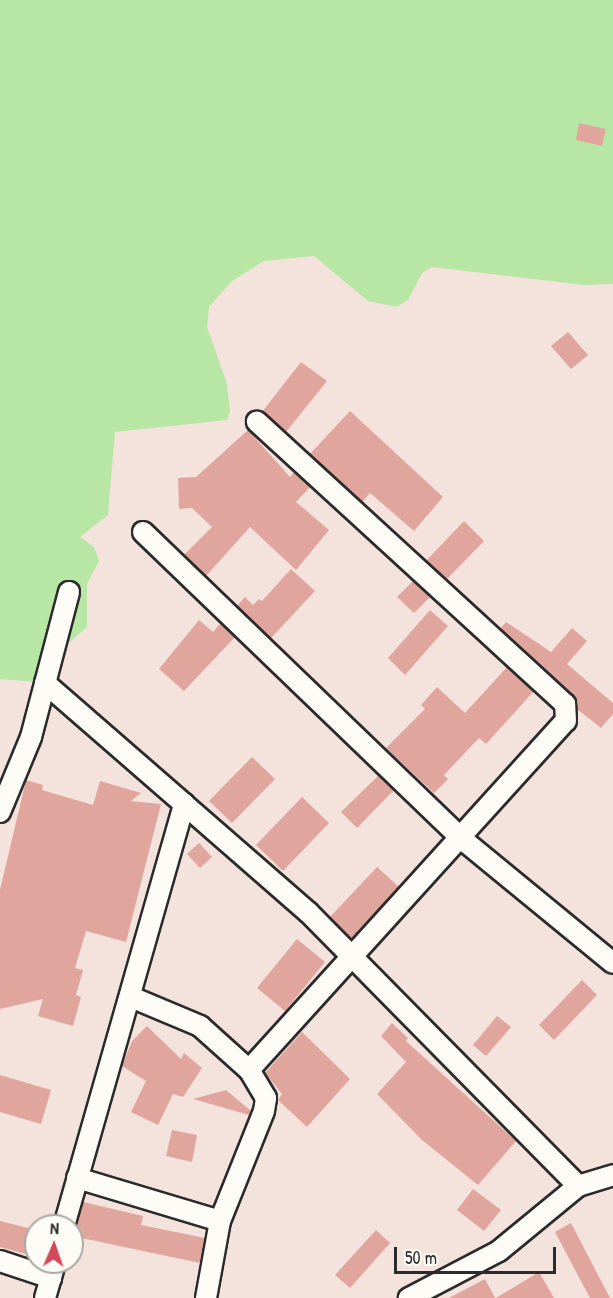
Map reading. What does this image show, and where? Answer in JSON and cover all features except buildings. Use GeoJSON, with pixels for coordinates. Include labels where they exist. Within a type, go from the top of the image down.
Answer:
{"type":"FeatureCollection","features":[{"type":"Feature","properties":{"kind":"street"},"geometry":{"type":"LineString","coordinates":[[249,1070],[354,958],[566,721],[565,704],[257,422]]}},
{"type":"Feature","properties":{"kind":"street"},"geometry":{"type":"LineString","coordinates":[[143,532],[462,839],[613,963]]}},
{"type":"Feature","properties":{"kind":"street"},"geometry":{"type":"LineString","coordinates":[[0,813],[31,738],[69,592]]}},
{"type":"Feature","properties":{"kind":"street"},"geometry":{"type":"LineString","coordinates":[[45,683],[308,912],[578,1186]]}},
{"type":"Feature","properties":{"kind":"street"},"geometry":{"type":"LineString","coordinates":[[67,1214],[131,997],[184,804]]}},
{"type":"Feature","properties":{"kind":"street"},"geometry":{"type":"LineString","coordinates":[[131,997],[200,1026],[249,1070],[266,1098],[264,1111],[220,1221],[206,1298]]}},
{"type":"Feature","properties":{"kind":"street"},"geometry":{"type":"LineString","coordinates":[[409,1298],[498,1251],[578,1186],[613,1175]]}},
{"type":"Feature","properties":{"kind":"street"},"geometry":{"type":"LineString","coordinates":[[77,1178],[220,1221]]}},
{"type":"Feature","properties":{"kind":"street"},"geometry":{"type":"LineString","coordinates":[[0,1261],[24,1265]]}},
{"type":"Feature","properties":{"kind":"street"},"geometry":{"type":"LineString","coordinates":[[45,1298],[52,1274]]}},
{"type":"Feature","properties":{"kind":"green space"},"geometry":{"type":"Polygon","coordinates":[[[0,0],[613,0],[613,284],[585,285],[432,267],[422,273],[408,300],[396,307],[368,301],[314,256],[264,261],[232,281],[209,307],[207,327],[227,384],[230,411],[227,420],[115,432],[108,515],[80,537],[94,547],[99,561],[87,584],[87,627],[48,661],[38,682],[0,679],[0,0]]]}}]}
